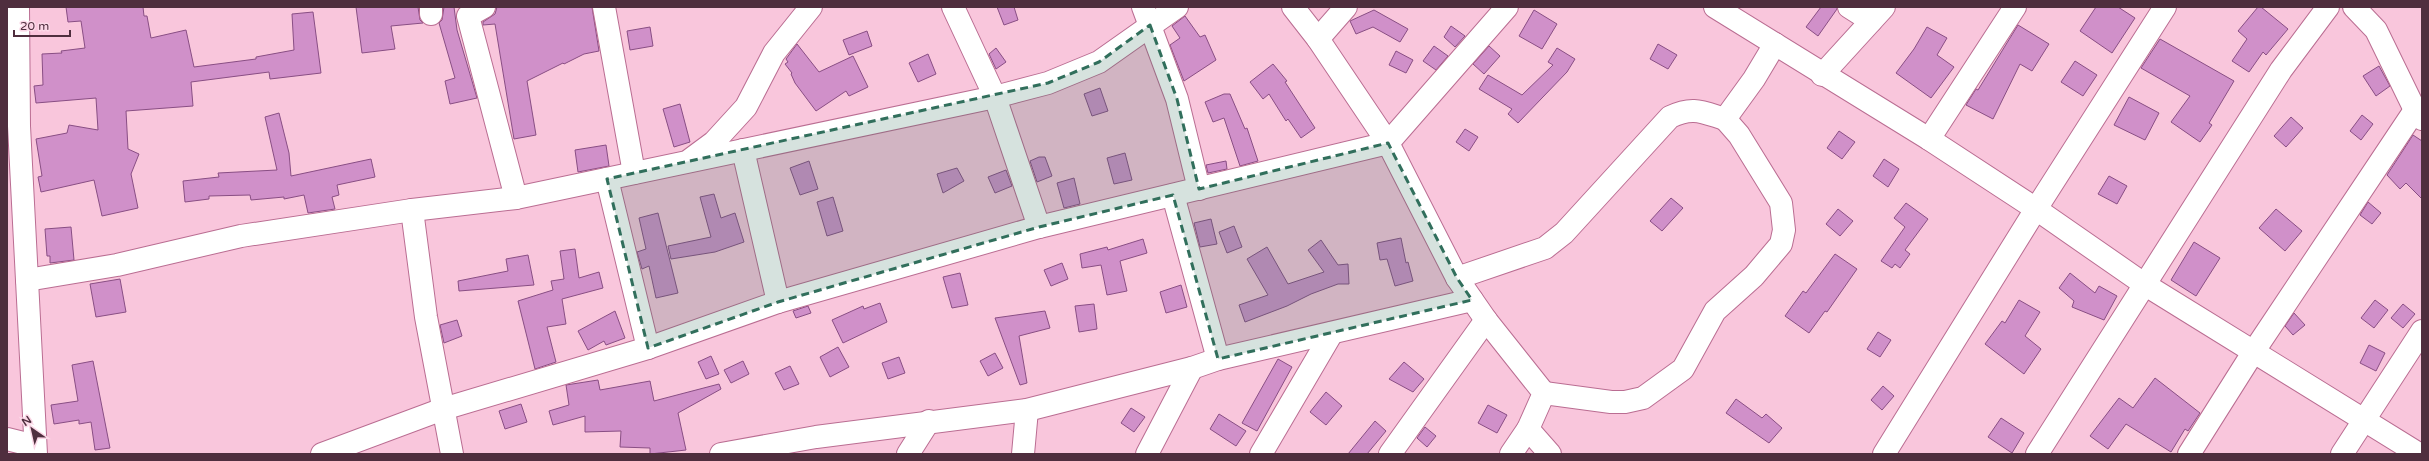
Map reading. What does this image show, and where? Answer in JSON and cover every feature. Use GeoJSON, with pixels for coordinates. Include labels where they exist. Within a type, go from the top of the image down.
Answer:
{"type":"FeatureCollection","features":[{"type":"Feature","properties":{"kind":"street"},"geometry":{"type":"LineString","coordinates":[[7,439],[36,450],[19,126],[18,7]]}},
{"type":"Feature","properties":{"kind":"street"},"geometry":{"type":"LineString","coordinates":[[604,7],[634,173]]}},
{"type":"Feature","properties":{"kind":"street"},"geometry":{"type":"LineString","coordinates":[[687,163],[714,142],[746,107],[774,53],[811,7]]}},
{"type":"Feature","properties":{"kind":"street"},"geometry":{"type":"LineString","coordinates":[[953,7],[995,96],[1039,228]]}},
{"type":"Feature","properties":{"kind":"street"},"geometry":{"type":"LineString","coordinates":[[27,280],[117,265],[241,236],[412,210],[516,198],[687,163],[995,96],[1048,83],[1099,62],[1147,16],[1177,7]]}},
{"type":"Feature","properties":{"kind":"street"},"geometry":{"type":"LineString","coordinates":[[1293,7],[1318,39],[1388,143],[1457,278],[1486,320],[1544,393],[1611,402],[1625,402],[1643,398],[1683,369],[1715,311],[1754,276],[1781,244],[1784,230],[1781,203],[1739,135],[1725,119],[1696,109],[1683,110],[1670,117],[1564,233],[1545,248],[1457,278]]}},
{"type":"Feature","properties":{"kind":"street"},"geometry":{"type":"LineString","coordinates":[[1318,39],[1346,7]]}},
{"type":"Feature","properties":{"kind":"street"},"geometry":{"type":"LineString","coordinates":[[322,454],[443,409],[648,348],[778,302],[1039,228],[1388,143],[1507,7]]}},
{"type":"Feature","properties":{"kind":"street"},"geometry":{"type":"LineString","coordinates":[[1715,7],[1822,75],[1929,139],[2036,209],[2144,284],[2419,454]]}},
{"type":"Feature","properties":{"kind":"street"},"geometry":{"type":"LineString","coordinates":[[1822,75],[1877,14],[1849,7]]}},
{"type":"Feature","properties":{"kind":"street"},"geometry":{"type":"LineString","coordinates":[[1929,139],[2015,7]]}},
{"type":"Feature","properties":{"kind":"street"},"geometry":{"type":"LineString","coordinates":[[1884,454],[2036,209],[2165,7]]}},
{"type":"Feature","properties":{"kind":"street"},"geometry":{"type":"LineString","coordinates":[[2037,454],[2281,70],[2328,7]]}},
{"type":"Feature","properties":{"kind":"street"},"geometry":{"type":"LineString","coordinates":[[2189,454],[2254,351],[2418,115],[2376,30],[2354,7]]}},
{"type":"Feature","properties":{"kind":"street"},"geometry":{"type":"LineString","coordinates":[[473,10],[516,198]]}},
{"type":"Feature","properties":{"kind":"street"},"geometry":{"type":"LineString","coordinates":[[1147,16],[1177,99],[1199,189]]}},
{"type":"Feature","properties":{"kind":"street"},"geometry":{"type":"LineString","coordinates":[[1725,119],[1754,79],[1775,44]]}},
{"type":"Feature","properties":{"kind":"street"},"geometry":{"type":"LineString","coordinates":[[743,150],[778,302]]}},
{"type":"Feature","properties":{"kind":"street"},"geometry":{"type":"LineString","coordinates":[[607,179],[648,348]]}},
{"type":"Feature","properties":{"kind":"street"},"geometry":{"type":"LineString","coordinates":[[1172,195],[1218,359]]}},
{"type":"Feature","properties":{"kind":"street"},"geometry":{"type":"LineString","coordinates":[[412,210],[426,317],[452,454]]}},
{"type":"Feature","properties":{"kind":"street"},"geometry":{"type":"LineString","coordinates":[[721,454],[816,437],[929,421],[1027,410],[1192,368],[1218,359],[1472,300]]}},
{"type":"Feature","properties":{"kind":"street"},"geometry":{"type":"LineString","coordinates":[[1390,454],[1486,320]]}},
{"type":"Feature","properties":{"kind":"street"},"geometry":{"type":"LineString","coordinates":[[2342,454],[2363,419],[2422,331]]}},
{"type":"Feature","properties":{"kind":"street"},"geometry":{"type":"LineString","coordinates":[[1261,454],[1332,333]]}},
{"type":"Feature","properties":{"kind":"street"},"geometry":{"type":"LineString","coordinates":[[1147,454],[1192,368]]}},
{"type":"Feature","properties":{"kind":"street"},"geometry":{"type":"LineString","coordinates":[[1511,454],[1528,429],[1544,393]]}},
{"type":"Feature","properties":{"kind":"street"},"geometry":{"type":"LineString","coordinates":[[1023,454],[1027,410]]}},
{"type":"Feature","properties":{"kind":"street"},"geometry":{"type":"LineString","coordinates":[[908,454],[929,421]]}},
{"type":"Feature","properties":{"kind":"street"},"geometry":{"type":"LineString","coordinates":[[1528,429],[1550,454]]}},
{"type":"Feature","properties":{"kind":"street"},"geometry":{"type":"LineString","coordinates":[[803,454],[816,437]]}},
{"type":"Feature","properties":{"kind":"highlighted area"},"geometry":{"type":"Polygon","coordinates":[[[1150,25],[1177,99],[1199,189],[1388,143],[1457,278],[1472,300],[1218,359],[1173,195],[1039,227],[778,302],[648,348],[607,179],[1048,83],[1099,62],[1150,25]]]}},
{"type":"Feature","properties":{"kind":"building"},"geometry":{"type":"Polygon","coordinates":[[[66,7],[143,7],[144,16],[147,16],[151,38],[186,30],[194,67],[256,59],[256,57],[294,50],[292,14],[313,12],[321,73],[270,79],[269,72],[191,82],[193,106],[126,111],[128,149],[139,154],[131,174],[138,208],[102,216],[94,180],[41,192],[38,177],[42,176],[36,139],[67,133],[69,125],[98,130],[96,98],[36,103],[34,86],[43,85],[42,54],[62,53],[61,51],[85,48],[81,21],[68,22],[66,7]]]}},
{"type":"Feature","properties":{"kind":"building"},"geometry":{"type":"Polygon","coordinates":[[[356,7],[418,7],[420,20],[423,23],[391,26],[395,49],[362,53],[356,7]]]}},
{"type":"Feature","properties":{"kind":"building"},"geometry":{"type":"Polygon","coordinates":[[[444,7],[454,7],[457,30],[477,98],[450,104],[445,81],[455,78],[439,23],[442,20],[444,7]]]}},
{"type":"Feature","properties":{"kind":"building"},"geometry":{"type":"Polygon","coordinates":[[[497,7],[592,7],[599,51],[584,54],[527,81],[536,135],[514,139],[495,24],[483,25],[483,22],[495,14],[497,7]]]}},
{"type":"Feature","properties":{"kind":"building"},"geometry":{"type":"Polygon","coordinates":[[[997,7],[1014,7],[1018,20],[1004,25],[997,7]]]}},
{"type":"Feature","properties":{"kind":"building"},"geometry":{"type":"Polygon","coordinates":[[[1821,7],[1837,7],[1837,9],[1818,36],[1806,27],[1821,7]]]}},
{"type":"Feature","properties":{"kind":"building"},"geometry":{"type":"Polygon","coordinates":[[[2096,7],[2118,7],[2135,18],[2112,53],[2080,31],[2096,7]]]}},
{"type":"Feature","properties":{"kind":"building"},"geometry":{"type":"Polygon","coordinates":[[[2258,7],[2261,7],[2288,29],[2266,55],[2263,52],[2249,72],[2232,61],[2247,39],[2238,31],[2258,7]]]}},
{"type":"Feature","properties":{"kind":"building"},"geometry":{"type":"Polygon","coordinates":[[[1374,10],[1408,29],[1400,42],[1373,27],[1356,34],[1350,21],[1374,10]]]}},
{"type":"Feature","properties":{"kind":"building"},"geometry":{"type":"Polygon","coordinates":[[[1534,10],[1557,24],[1542,49],[1519,36],[1534,10]]]}},
{"type":"Feature","properties":{"kind":"building"},"geometry":{"type":"Polygon","coordinates":[[[1185,16],[1200,37],[1205,35],[1216,60],[1184,81],[1170,45],[1180,38],[1172,26],[1185,16]]]}},
{"type":"Feature","properties":{"kind":"building"},"geometry":{"type":"Polygon","coordinates":[[[2018,25],[2049,44],[2032,71],[2020,64],[1993,119],[1966,105],[1976,89],[1978,90],[2018,25]]]}},
{"type":"Feature","properties":{"kind":"building"},"geometry":{"type":"Polygon","coordinates":[[[1451,26],[1465,36],[1455,47],[1444,37],[1451,26]]]}},
{"type":"Feature","properties":{"kind":"building"},"geometry":{"type":"Polygon","coordinates":[[[650,27],[653,46],[630,50],[627,31],[650,27]]]}},
{"type":"Feature","properties":{"kind":"building"},"geometry":{"type":"Polygon","coordinates":[[[1927,27],[1947,38],[1937,55],[1954,67],[1931,98],[1896,73],[1914,49],[1927,27]]]}},
{"type":"Feature","properties":{"kind":"building"},"geometry":{"type":"Polygon","coordinates":[[[867,31],[872,46],[849,55],[843,40],[867,31]]]}},
{"type":"Feature","properties":{"kind":"building"},"geometry":{"type":"Polygon","coordinates":[[[2160,39],[2234,81],[2209,123],[2212,125],[2200,142],[2171,122],[2190,96],[2141,68],[2160,39]]]}},
{"type":"Feature","properties":{"kind":"building"},"geometry":{"type":"Polygon","coordinates":[[[797,44],[819,72],[853,56],[868,87],[849,96],[846,91],[816,111],[795,83],[791,74],[792,73],[785,64],[788,62],[786,59],[797,44]]]}},
{"type":"Feature","properties":{"kind":"building"},"geometry":{"type":"Polygon","coordinates":[[[1658,44],[1677,55],[1668,69],[1650,59],[1658,44]]]}},
{"type":"Feature","properties":{"kind":"building"},"geometry":{"type":"Polygon","coordinates":[[[1434,46],[1448,56],[1436,70],[1423,61],[1434,46]]]}},
{"type":"Feature","properties":{"kind":"building"},"geometry":{"type":"Polygon","coordinates":[[[1489,46],[1500,56],[1484,74],[1473,64],[1489,46]]]}},
{"type":"Feature","properties":{"kind":"building"},"geometry":{"type":"Polygon","coordinates":[[[996,48],[1006,62],[996,69],[989,54],[996,48]]]}},
{"type":"Feature","properties":{"kind":"building"},"geometry":{"type":"Polygon","coordinates":[[[1557,48],[1575,59],[1567,72],[1518,123],[1508,114],[1512,109],[1479,89],[1488,75],[1522,95],[1553,65],[1548,62],[1557,48]]]}},
{"type":"Feature","properties":{"kind":"building"},"geometry":{"type":"Polygon","coordinates":[[[1396,51],[1413,60],[1406,73],[1389,65],[1396,51]]]}},
{"type":"Feature","properties":{"kind":"building"},"geometry":{"type":"Polygon","coordinates":[[[928,54],[936,74],[918,82],[909,63],[928,54]]]}},
{"type":"Feature","properties":{"kind":"building"},"geometry":{"type":"Polygon","coordinates":[[[2075,61],[2097,75],[2083,96],[2061,82],[2075,61]]]}},
{"type":"Feature","properties":{"kind":"building"},"geometry":{"type":"Polygon","coordinates":[[[1273,64],[1287,81],[1285,82],[1315,128],[1301,138],[1288,119],[1286,121],[1269,94],[1263,99],[1250,82],[1273,64]]]}},
{"type":"Feature","properties":{"kind":"building"},"geometry":{"type":"Polygon","coordinates":[[[2379,66],[2390,86],[2376,96],[2363,76],[2379,66]]]}},
{"type":"Feature","properties":{"kind":"building"},"geometry":{"type":"Polygon","coordinates":[[[1100,88],[1108,111],[1092,116],[1084,94],[1100,88]]]}},
{"type":"Feature","properties":{"kind":"building"},"geometry":{"type":"Polygon","coordinates":[[[1224,94],[1230,94],[1245,129],[1247,128],[1258,161],[1240,166],[1224,118],[1213,122],[1205,102],[1224,94]]]}},
{"type":"Feature","properties":{"kind":"building"},"geometry":{"type":"Polygon","coordinates":[[[2129,97],[2159,113],[2145,140],[2114,125],[2129,97]]]}},
{"type":"Feature","properties":{"kind":"building"},"geometry":{"type":"Polygon","coordinates":[[[680,104],[690,142],[674,147],[663,109],[680,104]]]}},
{"type":"Feature","properties":{"kind":"building"},"geometry":{"type":"Polygon","coordinates":[[[279,113],[289,153],[291,176],[371,159],[375,177],[337,185],[339,195],[332,197],[335,209],[308,213],[304,195],[284,199],[284,197],[251,200],[250,195],[209,196],[209,199],[185,202],[183,181],[219,177],[218,173],[277,170],[265,117],[279,113]]]}},
{"type":"Feature","properties":{"kind":"building"},"geometry":{"type":"Polygon","coordinates":[[[2362,115],[2373,124],[2361,140],[2350,131],[2362,115]]]}},
{"type":"Feature","properties":{"kind":"building"},"geometry":{"type":"Polygon","coordinates":[[[2291,117],[2303,128],[2286,147],[2274,136],[2291,117]]]}},
{"type":"Feature","properties":{"kind":"building"},"geometry":{"type":"Polygon","coordinates":[[[1465,129],[1478,137],[1469,151],[1456,142],[1465,129]]]}},
{"type":"Feature","properties":{"kind":"building"},"geometry":{"type":"Polygon","coordinates":[[[1839,131],[1855,142],[1842,159],[1827,148],[1839,131]]]}},
{"type":"Feature","properties":{"kind":"building"},"geometry":{"type":"Polygon","coordinates":[[[2413,135],[2422,141],[2422,199],[2406,183],[2400,189],[2387,175],[2413,135]]]}},
{"type":"Feature","properties":{"kind":"building"},"geometry":{"type":"Polygon","coordinates":[[[606,145],[609,166],[578,172],[575,150],[606,145]]]}},
{"type":"Feature","properties":{"kind":"building"},"geometry":{"type":"Polygon","coordinates":[[[1125,153],[1132,180],[1114,184],[1107,158],[1125,153]]]}},
{"type":"Feature","properties":{"kind":"building"},"geometry":{"type":"Polygon","coordinates":[[[1039,157],[1045,157],[1052,176],[1037,182],[1030,161],[1039,157]]]}},
{"type":"Feature","properties":{"kind":"building"},"geometry":{"type":"Polygon","coordinates":[[[1884,159],[1899,169],[1888,187],[1873,176],[1884,159]]]}},
{"type":"Feature","properties":{"kind":"building"},"geometry":{"type":"Polygon","coordinates":[[[809,161],[818,189],[800,195],[790,168],[809,161]]]}},
{"type":"Feature","properties":{"kind":"building"},"geometry":{"type":"Polygon","coordinates":[[[1226,161],[1227,169],[1208,173],[1206,165],[1226,161]]]}},
{"type":"Feature","properties":{"kind":"building"},"geometry":{"type":"Polygon","coordinates":[[[957,168],[964,181],[943,193],[937,174],[957,168]]]}},
{"type":"Feature","properties":{"kind":"building"},"geometry":{"type":"Polygon","coordinates":[[[1006,170],[1012,186],[995,193],[988,177],[1006,170]]]}},
{"type":"Feature","properties":{"kind":"building"},"geometry":{"type":"Polygon","coordinates":[[[2109,176],[2127,186],[2117,204],[2098,194],[2109,176]]]}},
{"type":"Feature","properties":{"kind":"building"},"geometry":{"type":"Polygon","coordinates":[[[1074,178],[1080,204],[1064,208],[1057,183],[1074,178]]]}},
{"type":"Feature","properties":{"kind":"building"},"geometry":{"type":"Polygon","coordinates":[[[714,194],[721,218],[735,213],[744,242],[715,252],[671,259],[668,246],[711,237],[700,197],[714,194]]]}},
{"type":"Feature","properties":{"kind":"building"},"geometry":{"type":"Polygon","coordinates":[[[833,197],[843,231],[827,236],[817,202],[833,197]]]}},
{"type":"Feature","properties":{"kind":"building"},"geometry":{"type":"Polygon","coordinates":[[[1671,198],[1683,208],[1662,231],[1650,221],[1671,198]]]}},
{"type":"Feature","properties":{"kind":"building"},"geometry":{"type":"Polygon","coordinates":[[[2368,202],[2381,213],[2372,224],[2360,215],[2368,202]]]}},
{"type":"Feature","properties":{"kind":"building"},"geometry":{"type":"Polygon","coordinates":[[[1906,203],[1928,219],[1905,250],[1910,254],[1900,268],[1895,264],[1892,268],[1881,261],[1905,227],[1894,218],[1906,203]]]}},
{"type":"Feature","properties":{"kind":"building"},"geometry":{"type":"Polygon","coordinates":[[[1838,209],[1853,221],[1840,236],[1826,224],[1838,209]]]}},
{"type":"Feature","properties":{"kind":"building"},"geometry":{"type":"Polygon","coordinates":[[[2276,209],[2302,231],[2285,251],[2259,228],[2276,209]]]}},
{"type":"Feature","properties":{"kind":"building"},"geometry":{"type":"Polygon","coordinates":[[[658,213],[678,293],[656,298],[649,266],[642,269],[637,252],[646,249],[639,218],[658,213]]]}},
{"type":"Feature","properties":{"kind":"building"},"geometry":{"type":"Polygon","coordinates":[[[1211,219],[1217,244],[1200,247],[1194,223],[1211,219]]]}},
{"type":"Feature","properties":{"kind":"building"},"geometry":{"type":"Polygon","coordinates":[[[1234,226],[1242,247],[1227,253],[1219,232],[1234,226]]]}},
{"type":"Feature","properties":{"kind":"building"},"geometry":{"type":"Polygon","coordinates":[[[71,227],[74,260],[50,263],[50,256],[47,256],[45,229],[71,227]]]}},
{"type":"Feature","properties":{"kind":"building"},"geometry":{"type":"Polygon","coordinates":[[[1401,238],[1406,263],[1408,262],[1413,281],[1395,286],[1387,259],[1380,260],[1377,243],[1401,238]]]}},
{"type":"Feature","properties":{"kind":"building"},"geometry":{"type":"Polygon","coordinates":[[[1143,239],[1147,253],[1120,261],[1127,291],[1107,295],[1101,265],[1082,268],[1080,254],[1107,247],[1108,250],[1143,239]]]}},
{"type":"Feature","properties":{"kind":"building"},"geometry":{"type":"Polygon","coordinates":[[[1321,240],[1338,265],[1348,264],[1349,284],[1338,284],[1245,322],[1239,305],[1268,295],[1247,259],[1267,247],[1288,284],[1324,272],[1308,250],[1321,240]]]}},
{"type":"Feature","properties":{"kind":"building"},"geometry":{"type":"Polygon","coordinates":[[[2194,242],[2220,258],[2196,296],[2171,280],[2194,242]]]}},
{"type":"Feature","properties":{"kind":"building"},"geometry":{"type":"Polygon","coordinates":[[[575,249],[579,278],[599,272],[603,288],[562,299],[566,324],[547,327],[556,362],[535,369],[518,301],[553,290],[551,281],[564,279],[560,251],[575,249]]]}},
{"type":"Feature","properties":{"kind":"building"},"geometry":{"type":"Polygon","coordinates":[[[1835,254],[1857,269],[1827,312],[1825,311],[1809,333],[1785,316],[1803,291],[1806,293],[1835,254]]]}},
{"type":"Feature","properties":{"kind":"building"},"geometry":{"type":"Polygon","coordinates":[[[528,255],[534,285],[459,291],[458,281],[508,271],[506,259],[528,255]]]}},
{"type":"Feature","properties":{"kind":"building"},"geometry":{"type":"Polygon","coordinates":[[[1062,263],[1068,279],[1051,286],[1044,270],[1062,263]]]}},
{"type":"Feature","properties":{"kind":"building"},"geometry":{"type":"Polygon","coordinates":[[[960,273],[968,305],[952,308],[943,277],[960,273]]]}},
{"type":"Feature","properties":{"kind":"building"},"geometry":{"type":"Polygon","coordinates":[[[2070,273],[2095,293],[2099,286],[2117,296],[2104,320],[2072,307],[2074,301],[2059,288],[2070,273]]]}},
{"type":"Feature","properties":{"kind":"building"},"geometry":{"type":"Polygon","coordinates":[[[120,279],[126,312],[96,317],[90,284],[120,279]]]}},
{"type":"Feature","properties":{"kind":"building"},"geometry":{"type":"Polygon","coordinates":[[[1181,285],[1187,307],[1166,313],[1160,292],[1181,285]]]}},
{"type":"Feature","properties":{"kind":"building"},"geometry":{"type":"Polygon","coordinates":[[[2019,300],[2040,312],[2025,336],[2041,349],[2024,374],[1985,344],[2002,321],[2005,323],[2019,300]]]}},
{"type":"Feature","properties":{"kind":"building"},"geometry":{"type":"Polygon","coordinates":[[[2375,300],[2388,310],[2374,328],[2361,318],[2375,300]]]}},
{"type":"Feature","properties":{"kind":"building"},"geometry":{"type":"Polygon","coordinates":[[[880,303],[887,322],[843,343],[832,320],[863,306],[864,309],[880,303]]]}},
{"type":"Feature","properties":{"kind":"building"},"geometry":{"type":"Polygon","coordinates":[[[1094,304],[1097,329],[1079,332],[1075,306],[1094,304]]]}},
{"type":"Feature","properties":{"kind":"building"},"geometry":{"type":"Polygon","coordinates":[[[2403,304],[2415,314],[2403,328],[2391,318],[2403,304]]]}},
{"type":"Feature","properties":{"kind":"building"},"geometry":{"type":"Polygon","coordinates":[[[808,306],[811,313],[796,318],[793,311],[808,306]]]}},
{"type":"Feature","properties":{"kind":"building"},"geometry":{"type":"Polygon","coordinates":[[[615,311],[625,338],[606,345],[604,341],[588,350],[578,331],[615,311]]]}},
{"type":"Feature","properties":{"kind":"building"},"geometry":{"type":"Polygon","coordinates":[[[1045,311],[1050,328],[1019,336],[1027,383],[1020,385],[995,318],[1045,311]]]}},
{"type":"Feature","properties":{"kind":"building"},"geometry":{"type":"Polygon","coordinates":[[[2294,313],[2305,325],[2293,335],[2285,326],[2294,313]]]}},
{"type":"Feature","properties":{"kind":"building"},"geometry":{"type":"Polygon","coordinates":[[[457,320],[462,336],[444,343],[440,325],[457,320]]]}},
{"type":"Feature","properties":{"kind":"building"},"geometry":{"type":"Polygon","coordinates":[[[1878,332],[1891,340],[1880,357],[1867,349],[1878,332]]]}},
{"type":"Feature","properties":{"kind":"building"},"geometry":{"type":"Polygon","coordinates":[[[2369,345],[2385,353],[2376,371],[2360,363],[2369,345]]]}},
{"type":"Feature","properties":{"kind":"building"},"geometry":{"type":"Polygon","coordinates":[[[838,347],[849,367],[830,377],[820,357],[838,347]]]}},
{"type":"Feature","properties":{"kind":"building"},"geometry":{"type":"Polygon","coordinates":[[[995,353],[1003,368],[988,376],[980,361],[995,353]]]}},
{"type":"Feature","properties":{"kind":"building"},"geometry":{"type":"Polygon","coordinates":[[[711,356],[719,374],[706,379],[698,362],[711,356]]]}},
{"type":"Feature","properties":{"kind":"building"},"geometry":{"type":"Polygon","coordinates":[[[899,357],[905,373],[888,379],[882,363],[899,357]]]}},
{"type":"Feature","properties":{"kind":"building"},"geometry":{"type":"Polygon","coordinates":[[[1278,359],[1292,367],[1257,431],[1242,423],[1278,359]]]}},
{"type":"Feature","properties":{"kind":"building"},"geometry":{"type":"Polygon","coordinates":[[[93,361],[110,448],[95,450],[91,422],[79,424],[79,420],[54,424],[51,405],[78,401],[72,365],[93,361]]]}},
{"type":"Feature","properties":{"kind":"building"},"geometry":{"type":"Polygon","coordinates":[[[743,361],[749,374],[731,383],[724,370],[743,361]]]}},
{"type":"Feature","properties":{"kind":"building"},"geometry":{"type":"Polygon","coordinates":[[[1404,362],[1424,379],[1413,392],[1389,379],[1404,362]]]}},
{"type":"Feature","properties":{"kind":"building"},"geometry":{"type":"Polygon","coordinates":[[[790,366],[799,384],[784,390],[775,373],[790,366]]]}},
{"type":"Feature","properties":{"kind":"building"},"geometry":{"type":"Polygon","coordinates":[[[2155,378],[2200,413],[2188,431],[2185,429],[2171,452],[2126,424],[2108,449],[2090,436],[2119,398],[2133,408],[2155,378]]]}},
{"type":"Feature","properties":{"kind":"building"},"geometry":{"type":"Polygon","coordinates":[[[598,380],[600,390],[650,381],[654,401],[719,384],[721,389],[678,413],[686,450],[650,454],[650,448],[620,447],[621,431],[585,432],[585,416],[553,425],[549,411],[569,405],[566,385],[598,380]]]}},
{"type":"Feature","properties":{"kind":"building"},"geometry":{"type":"Polygon","coordinates":[[[1883,386],[1894,396],[1882,410],[1871,400],[1883,386]]]}},
{"type":"Feature","properties":{"kind":"building"},"geometry":{"type":"Polygon","coordinates":[[[1326,392],[1342,406],[1326,425],[1310,412],[1326,392]]]}},
{"type":"Feature","properties":{"kind":"building"},"geometry":{"type":"Polygon","coordinates":[[[1736,399],[1762,418],[1766,414],[1782,428],[1769,443],[1726,413],[1736,399]]]}},
{"type":"Feature","properties":{"kind":"building"},"geometry":{"type":"Polygon","coordinates":[[[521,404],[527,422],[505,429],[499,411],[521,404]]]}},
{"type":"Feature","properties":{"kind":"building"},"geometry":{"type":"Polygon","coordinates":[[[1488,405],[1507,415],[1497,433],[1478,423],[1488,405]]]}},
{"type":"Feature","properties":{"kind":"building"},"geometry":{"type":"Polygon","coordinates":[[[1131,408],[1145,417],[1134,432],[1121,423],[1131,408]]]}},
{"type":"Feature","properties":{"kind":"building"},"geometry":{"type":"Polygon","coordinates":[[[1219,414],[1246,431],[1236,446],[1210,429],[1219,414]]]}},
{"type":"Feature","properties":{"kind":"building"},"geometry":{"type":"Polygon","coordinates":[[[2001,418],[2024,433],[2012,453],[1988,437],[2001,418]]]}},
{"type":"Feature","properties":{"kind":"building"},"geometry":{"type":"Polygon","coordinates":[[[1375,421],[1386,431],[1367,454],[1348,454],[1375,421]]]}},
{"type":"Feature","properties":{"kind":"building"},"geometry":{"type":"Polygon","coordinates":[[[1425,427],[1436,436],[1427,447],[1417,438],[1425,427]]]}}]}
